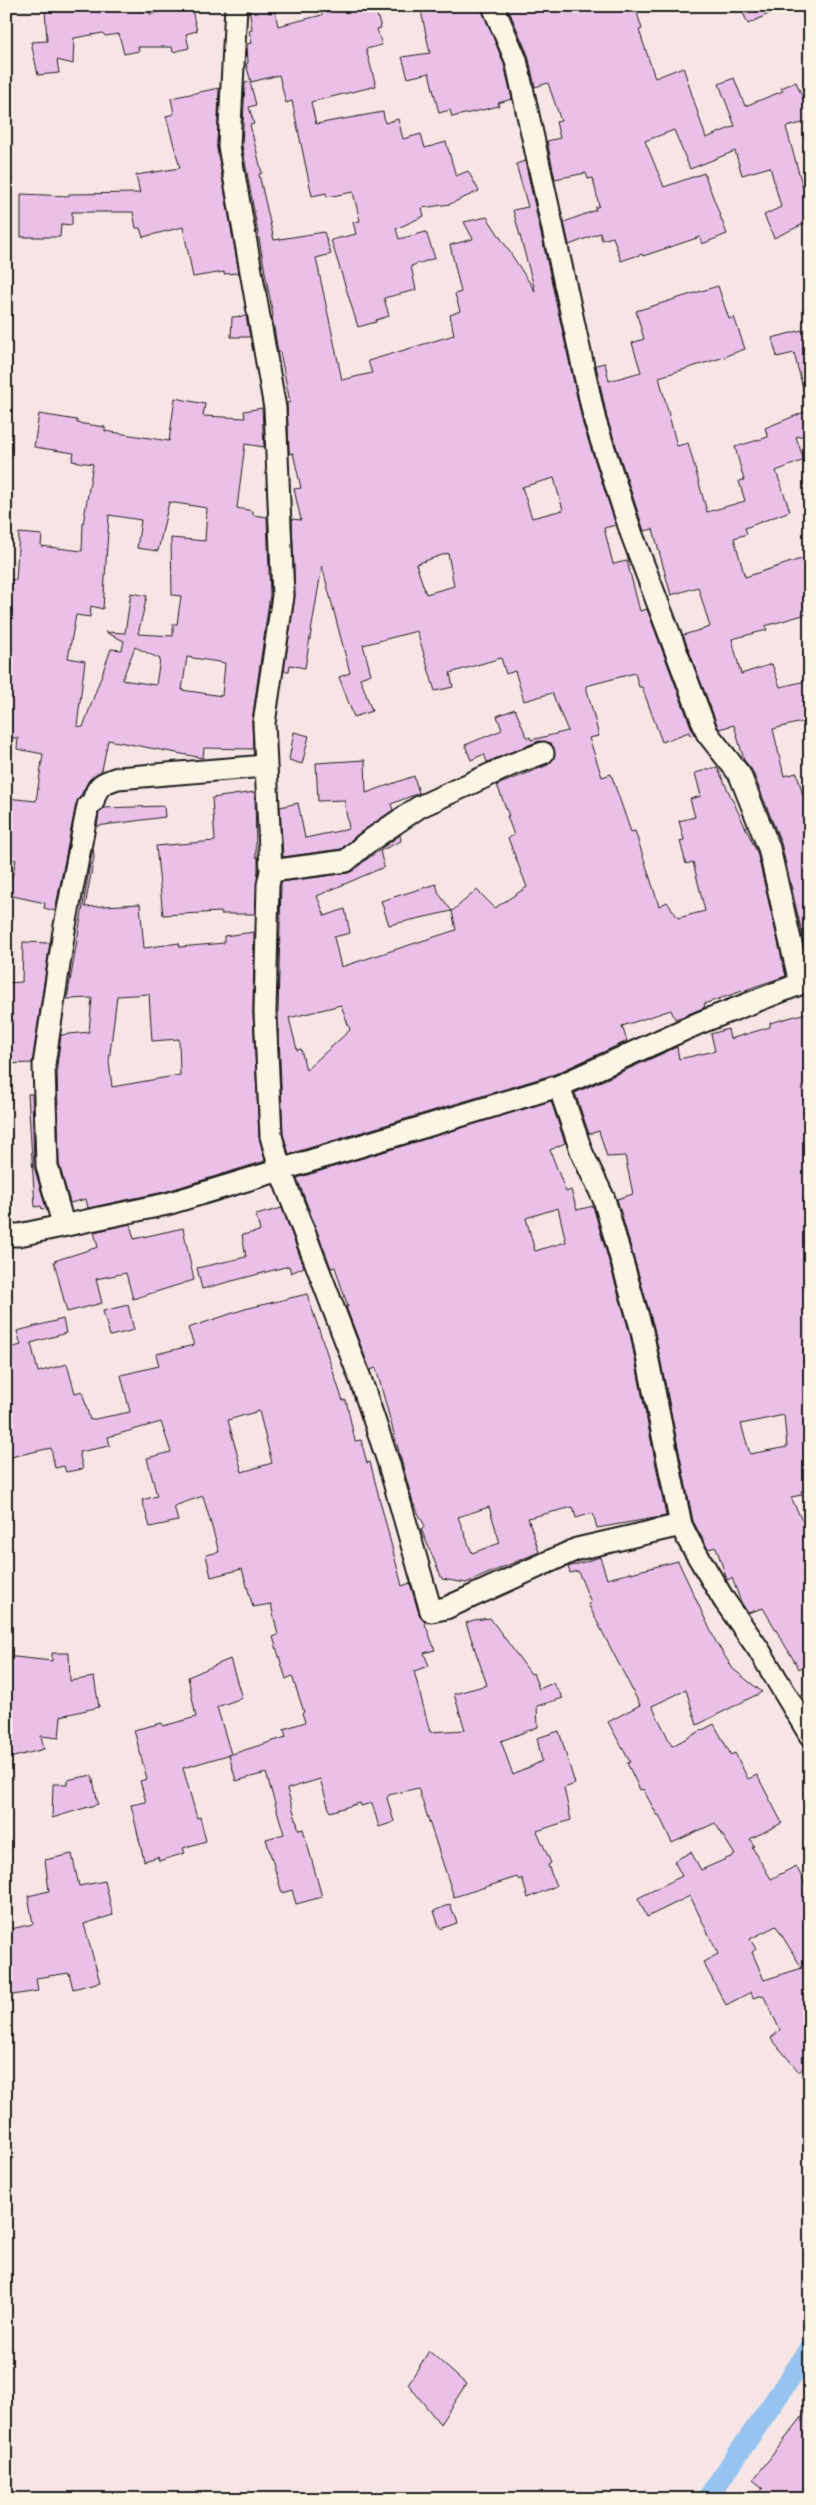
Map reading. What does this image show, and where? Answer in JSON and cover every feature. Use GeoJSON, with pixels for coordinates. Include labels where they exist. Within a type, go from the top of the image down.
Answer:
{"type":"FeatureCollection","features":[{"type":"Feature","properties":{"kind":"street"},"geometry":{"type":"LineString","coordinates":[[236,6],[229,146],[275,408],[283,596],[264,723],[271,871],[268,885],[265,1012],[271,1136],[281,1172],[360,1378],[388,1461],[407,1534],[431,1611],[446,1608],[576,1549],[681,1525]]}},
{"type":"Feature","properties":{"kind":"street"},"geometry":{"type":"LineString","coordinates":[[493,6],[516,60],[595,421],[632,535],[707,732],[740,775],[769,848],[800,983],[810,979]]}},
{"type":"Feature","properties":{"kind":"street"},"geometry":{"type":"LineString","coordinates":[[271,871],[346,861],[365,844],[419,807],[513,764],[543,753]]}},
{"type":"Feature","properties":{"kind":"street"},"geometry":{"type":"LineString","coordinates":[[63,1224],[46,1166],[44,1064],[64,931],[88,806],[93,802],[97,788],[102,783],[118,778],[265,766]]}},
{"type":"Feature","properties":{"kind":"street"},"geometry":{"type":"LineString","coordinates":[[6,1231],[11,1235],[19,1235],[63,1224],[167,1204],[281,1172],[559,1086],[683,1030],[810,979]]}},
{"type":"Feature","properties":{"kind":"street"},"geometry":{"type":"LineString","coordinates":[[559,1086],[582,1153],[604,1199],[642,1331],[681,1525],[724,1600],[759,1650],[810,1735]]}},
{"type":"Feature","properties":{"kind":"building"},"geometry":{"type":"Polygon","coordinates":[[[59,6],[148,6],[150,14],[191,6],[197,31],[186,34],[189,48],[173,52],[172,47],[138,47],[139,51],[124,54],[119,34],[105,36],[103,33],[74,38],[73,64],[57,60],[59,73],[38,75],[31,42],[47,41],[45,9],[59,6]]]}},
{"type":"Feature","properties":{"kind":"building"},"geometry":{"type":"Polygon","coordinates":[[[249,6],[268,6],[269,13],[275,12],[278,26],[322,15],[320,6],[367,6],[369,13],[376,11],[381,28],[377,29],[382,45],[366,49],[376,86],[311,102],[316,124],[383,112],[385,123],[398,119],[403,139],[421,134],[425,148],[446,142],[456,176],[468,171],[479,191],[450,204],[422,208],[424,216],[396,229],[399,239],[426,232],[435,258],[411,266],[416,290],[384,298],[389,316],[376,320],[376,322],[358,327],[331,240],[356,234],[353,222],[360,221],[353,192],[327,197],[326,193],[312,196],[292,101],[286,103],[279,75],[251,82],[246,64],[248,63],[247,44],[252,43],[249,31],[252,30],[249,6]]]}},
{"type":"Feature","properties":{"kind":"building"},"geometry":{"type":"Polygon","coordinates":[[[420,6],[481,6],[504,64],[512,99],[498,103],[499,106],[452,117],[450,110],[439,113],[429,73],[408,78],[402,57],[430,53],[420,6]]]}},
{"type":"Feature","properties":{"kind":"building"},"geometry":{"type":"Polygon","coordinates":[[[507,6],[635,6],[642,29],[639,30],[655,78],[683,67],[706,138],[735,126],[719,84],[734,78],[745,106],[783,91],[781,88],[796,82],[810,115],[810,121],[786,127],[805,195],[810,193],[810,221],[774,238],[764,215],[781,207],[770,167],[742,175],[735,151],[690,169],[674,130],[645,141],[664,187],[704,173],[727,234],[702,244],[700,237],[643,256],[642,254],[621,261],[613,237],[602,240],[600,233],[569,245],[564,222],[596,210],[595,208],[599,206],[593,178],[588,179],[586,173],[555,179],[547,141],[560,138],[556,122],[561,121],[548,83],[535,87],[528,55],[507,6]]]}},
{"type":"Feature","properties":{"kind":"building"},"geometry":{"type":"Polygon","coordinates":[[[740,6],[785,6],[748,24],[740,6]]]}},
{"type":"Feature","properties":{"kind":"building"},"geometry":{"type":"Polygon","coordinates":[[[250,82],[256,105],[249,107],[254,124],[250,125],[262,173],[259,174],[274,240],[324,232],[331,254],[316,258],[342,380],[372,373],[368,361],[454,335],[450,315],[460,311],[455,294],[461,292],[450,245],[473,239],[464,222],[487,217],[535,291],[513,210],[528,207],[516,164],[525,161],[583,424],[616,525],[604,528],[613,564],[627,561],[640,611],[647,609],[694,735],[690,736],[689,732],[662,742],[635,673],[586,686],[599,736],[589,738],[602,777],[611,774],[631,832],[635,831],[659,906],[667,902],[678,918],[705,911],[693,862],[686,864],[680,841],[684,840],[679,821],[695,817],[690,799],[701,796],[695,773],[717,767],[757,852],[786,976],[704,1004],[705,1007],[675,1019],[671,1010],[622,1026],[627,1041],[555,1074],[289,1154],[283,1134],[278,1012],[281,882],[348,873],[400,835],[401,841],[380,851],[384,867],[317,896],[325,916],[345,909],[350,933],[334,937],[341,967],[456,930],[452,911],[477,890],[495,908],[527,887],[508,838],[514,835],[497,785],[548,765],[555,755],[551,743],[539,741],[487,762],[484,754],[471,760],[465,745],[502,730],[497,716],[515,709],[527,738],[530,737],[531,740],[568,731],[552,693],[524,701],[515,671],[506,674],[501,658],[450,673],[453,687],[435,691],[417,631],[363,645],[371,674],[360,678],[372,711],[354,717],[339,677],[350,673],[322,566],[305,668],[290,665],[289,671],[284,671],[295,596],[292,519],[301,520],[294,489],[301,488],[293,453],[290,454],[289,451],[287,403],[290,402],[280,352],[278,352],[242,145],[245,83],[250,82]],[[554,478],[522,487],[532,518],[563,510],[554,478]],[[448,553],[416,564],[426,594],[454,586],[448,553]],[[341,1005],[289,1018],[297,1050],[301,1049],[306,1070],[350,1030],[341,1005]]]}},
{"type":"Feature","properties":{"kind":"building"},"geometry":{"type":"Polygon","coordinates":[[[219,88],[217,148],[239,273],[224,274],[224,272],[193,277],[183,227],[143,237],[140,228],[136,228],[133,212],[72,212],[72,225],[61,224],[60,237],[21,237],[21,194],[69,196],[69,194],[140,193],[136,175],[180,168],[166,116],[174,114],[171,98],[219,88]]]}},
{"type":"Feature","properties":{"kind":"building"},"geometry":{"type":"Polygon","coordinates":[[[718,286],[729,319],[734,317],[745,349],[659,377],[677,446],[688,443],[707,512],[745,501],[739,481],[744,480],[735,447],[768,437],[765,428],[807,411],[810,422],[810,434],[796,437],[804,460],[776,471],[790,511],[745,528],[747,534],[734,538],[745,577],[810,556],[810,613],[765,626],[767,630],[732,639],[741,674],[772,664],[780,687],[810,680],[810,720],[773,729],[784,776],[797,773],[803,796],[810,795],[810,967],[781,843],[752,770],[744,760],[734,725],[719,729],[683,635],[710,627],[698,587],[671,595],[653,529],[644,531],[607,418],[596,365],[605,363],[609,381],[641,372],[632,343],[644,339],[636,311],[718,286]]]}},
{"type":"Feature","properties":{"kind":"building"},"geometry":{"type":"Polygon","coordinates":[[[246,316],[250,337],[231,337],[232,317],[246,316]]]}},
{"type":"Feature","properties":{"kind":"building"},"geometry":{"type":"Polygon","coordinates":[[[810,328],[810,391],[804,392],[794,353],[777,357],[772,338],[810,328]]]}},
{"type":"Feature","properties":{"kind":"building"},"geometry":{"type":"Polygon","coordinates":[[[175,398],[205,404],[203,416],[245,418],[244,411],[262,408],[264,447],[245,444],[237,508],[253,511],[253,515],[267,517],[270,595],[252,721],[253,749],[204,748],[203,758],[108,740],[102,770],[89,780],[76,804],[55,911],[44,908],[45,903],[8,895],[16,860],[6,859],[6,798],[36,801],[43,754],[17,749],[18,738],[8,738],[11,719],[6,719],[6,579],[16,580],[19,533],[42,535],[41,546],[82,551],[83,524],[93,464],[72,461],[74,453],[34,447],[39,414],[105,427],[105,431],[169,441],[175,398]],[[169,502],[158,551],[137,548],[141,520],[109,515],[103,609],[91,606],[90,617],[76,615],[68,658],[85,661],[77,726],[83,727],[111,649],[122,650],[124,641],[105,632],[125,633],[131,593],[147,596],[138,634],[173,636],[173,624],[177,624],[181,596],[172,595],[171,538],[205,541],[207,508],[169,502]],[[135,647],[122,680],[156,685],[160,659],[135,647]],[[187,657],[182,690],[222,696],[225,663],[187,657]]]}},
{"type":"Feature","properties":{"kind":"building"},"geometry":{"type":"Polygon","coordinates":[[[294,732],[309,736],[302,764],[289,760],[294,732]]]}},
{"type":"Feature","properties":{"kind":"building"},"geometry":{"type":"Polygon","coordinates":[[[365,760],[366,793],[414,776],[419,793],[391,804],[393,810],[358,834],[341,849],[283,857],[280,807],[298,803],[305,838],[349,829],[344,800],[318,801],[316,763],[365,760]]]}},
{"type":"Feature","properties":{"kind":"building"},"geometry":{"type":"Polygon","coordinates":[[[255,792],[258,870],[255,914],[221,914],[221,912],[163,915],[156,846],[215,841],[212,798],[255,792]]]}},
{"type":"Feature","properties":{"kind":"building"},"geometry":{"type":"Polygon","coordinates":[[[164,806],[165,817],[97,826],[99,813],[103,808],[164,806]]]}},
{"type":"Feature","properties":{"kind":"building"},"geometry":{"type":"Polygon","coordinates":[[[93,847],[94,857],[85,907],[140,904],[144,948],[179,943],[180,947],[224,943],[224,936],[254,932],[253,1013],[259,1137],[265,1161],[164,1192],[88,1208],[86,1199],[70,1203],[59,1164],[57,1066],[61,1035],[89,1032],[92,998],[67,999],[93,847]],[[149,994],[117,996],[109,1061],[112,1087],[180,1075],[179,1039],[152,1041],[149,994]]]}},
{"type":"Feature","properties":{"kind":"building"},"geometry":{"type":"Polygon","coordinates":[[[436,884],[439,894],[452,911],[389,925],[381,901],[436,884]]]}},
{"type":"Feature","properties":{"kind":"building"},"geometry":{"type":"Polygon","coordinates":[[[23,942],[50,943],[32,1063],[6,1064],[6,983],[22,982],[23,942]]]}},
{"type":"Feature","properties":{"kind":"building"},"geometry":{"type":"Polygon","coordinates":[[[810,1012],[810,1488],[801,1491],[802,1495],[791,1497],[810,1538],[810,1663],[799,1669],[763,1608],[748,1613],[741,1602],[732,1578],[727,1580],[716,1547],[708,1549],[693,1521],[654,1328],[617,1199],[633,1194],[625,1156],[607,1157],[599,1131],[589,1134],[575,1093],[677,1047],[679,1059],[715,1051],[711,1034],[728,1029],[730,1039],[770,1027],[770,1023],[810,1012]],[[784,1415],[741,1424],[750,1454],[787,1447],[784,1415]]]}},
{"type":"Feature","properties":{"kind":"building"},"geometry":{"type":"Polygon","coordinates":[[[28,1094],[32,1094],[34,1166],[46,1208],[42,1209],[41,1206],[35,1207],[28,1094]]]}},
{"type":"Feature","properties":{"kind":"building"},"geometry":{"type":"Polygon","coordinates":[[[551,1101],[565,1143],[550,1150],[566,1192],[571,1190],[577,1210],[593,1206],[630,1334],[666,1516],[597,1528],[593,1513],[576,1518],[573,1507],[528,1518],[539,1552],[466,1583],[442,1579],[421,1529],[425,1526],[413,1503],[376,1368],[370,1370],[346,1307],[348,1307],[335,1267],[331,1268],[297,1178],[551,1101]],[[558,1208],[526,1218],[535,1251],[566,1242],[558,1208]],[[489,1507],[458,1517],[472,1553],[500,1543],[489,1507]]]}},
{"type":"Feature","properties":{"kind":"building"},"geometry":{"type":"Polygon","coordinates":[[[282,1208],[304,1267],[291,1273],[289,1266],[202,1289],[197,1268],[246,1257],[242,1235],[260,1231],[256,1215],[282,1208]]]}},
{"type":"Feature","properties":{"kind":"building"},"geometry":{"type":"Polygon","coordinates":[[[130,1224],[134,1239],[183,1228],[194,1280],[133,1299],[126,1273],[96,1279],[102,1303],[67,1312],[54,1261],[98,1247],[94,1232],[130,1224]]]}},
{"type":"Feature","properties":{"kind":"building"},"geometry":{"type":"Polygon","coordinates":[[[307,1294],[343,1401],[346,1400],[355,1441],[361,1440],[367,1463],[370,1462],[402,1586],[410,1583],[419,1614],[424,1621],[435,1650],[424,1653],[429,1666],[414,1671],[430,1732],[465,1730],[454,1694],[487,1685],[466,1623],[474,1620],[490,1618],[531,1674],[533,1673],[539,1689],[553,1683],[563,1698],[537,1706],[538,1727],[501,1741],[513,1775],[542,1761],[537,1738],[559,1731],[575,1784],[564,1788],[571,1820],[537,1831],[551,1863],[548,1865],[556,1886],[528,1898],[522,1878],[519,1880],[517,1877],[454,1897],[418,1788],[389,1795],[387,1798],[394,1822],[379,1827],[372,1803],[361,1806],[360,1803],[330,1812],[320,1779],[287,1789],[299,1830],[303,1829],[322,1897],[296,1904],[292,1890],[282,1893],[266,1839],[284,1834],[266,1773],[236,1781],[229,1755],[286,1737],[284,1729],[305,1722],[302,1713],[304,1712],[292,1676],[286,1679],[273,1637],[278,1635],[271,1604],[253,1607],[242,1569],[211,1577],[206,1555],[219,1552],[203,1496],[174,1506],[178,1521],[150,1527],[142,1500],[157,1496],[147,1458],[171,1452],[161,1422],[108,1437],[110,1446],[79,1452],[83,1469],[66,1472],[64,1466],[55,1468],[51,1448],[6,1458],[6,1349],[21,1345],[17,1331],[63,1319],[66,1333],[31,1343],[38,1372],[67,1364],[75,1393],[82,1391],[90,1420],[130,1412],[121,1375],[159,1366],[156,1354],[194,1345],[188,1328],[245,1309],[307,1294]],[[259,1411],[228,1420],[242,1472],[272,1463],[259,1411]]]}},
{"type":"Feature","properties":{"kind":"building"},"geometry":{"type":"Polygon","coordinates":[[[128,1305],[134,1330],[110,1336],[103,1311],[128,1305]]]}},
{"type":"Feature","properties":{"kind":"building"},"geometry":{"type":"Polygon","coordinates":[[[600,1557],[607,1579],[678,1561],[716,1642],[733,1669],[762,1692],[697,1725],[686,1690],[652,1706],[672,1746],[714,1724],[731,1755],[735,1753],[748,1779],[757,1775],[782,1823],[750,1839],[754,1846],[752,1847],[771,1879],[796,1866],[810,1893],[810,2062],[799,2072],[771,2038],[780,2030],[763,1995],[753,1998],[751,1992],[726,2005],[703,1962],[718,1954],[690,1896],[647,1917],[638,1898],[682,1876],[674,1861],[691,1852],[701,1870],[735,1855],[715,1823],[672,1843],[659,1815],[657,1815],[643,1789],[640,1790],[627,1763],[630,1762],[608,1722],[640,1705],[588,1604],[591,1603],[578,1571],[570,1573],[568,1567],[600,1557]],[[776,1926],[750,1939],[756,1949],[752,1952],[764,1980],[802,1968],[776,1926]]]}},
{"type":"Feature","properties":{"kind":"building"},"geometry":{"type":"Polygon","coordinates":[[[52,1653],[69,1653],[70,1681],[94,1677],[99,1707],[61,1716],[59,1738],[41,1736],[44,1749],[6,1759],[6,1656],[52,1661],[52,1653]]]}},
{"type":"Feature","properties":{"kind":"building"},"geometry":{"type":"Polygon","coordinates":[[[230,1659],[242,1698],[217,1707],[231,1754],[183,1768],[197,1818],[200,1817],[206,1841],[183,1848],[185,1853],[159,1861],[158,1857],[144,1861],[131,1805],[146,1802],[140,1781],[147,1779],[134,1730],[162,1723],[163,1726],[196,1717],[188,1677],[230,1659]]]}},
{"type":"Feature","properties":{"kind":"building"},"geometry":{"type":"Polygon","coordinates":[[[92,1775],[98,1804],[52,1818],[53,1784],[67,1784],[67,1780],[92,1775]]]}},
{"type":"Feature","properties":{"kind":"building"},"geometry":{"type":"Polygon","coordinates":[[[72,1854],[79,1886],[105,1881],[113,1915],[84,1924],[100,1982],[73,1989],[69,1973],[36,1978],[38,1991],[6,1996],[6,1930],[33,1924],[28,1896],[49,1891],[45,1860],[72,1854]]]}},
{"type":"Feature","properties":{"kind":"building"},"geometry":{"type":"Polygon","coordinates":[[[450,1904],[457,1923],[440,1929],[434,1911],[450,1904]]]}},
{"type":"Feature","properties":{"kind":"building"},"geometry":{"type":"Polygon","coordinates":[[[429,2351],[466,2384],[440,2424],[408,2384],[429,2351]]]}},
{"type":"Feature","properties":{"kind":"building"},"geometry":{"type":"Polygon","coordinates":[[[810,2407],[810,2499],[748,2499],[763,2488],[753,2480],[810,2407]]]}},
{"type":"Feature","properties":{"kind":"waterway"},"geometry":{"type":"LineString","coordinates":[[707,2499],[810,2349]]}}]}
